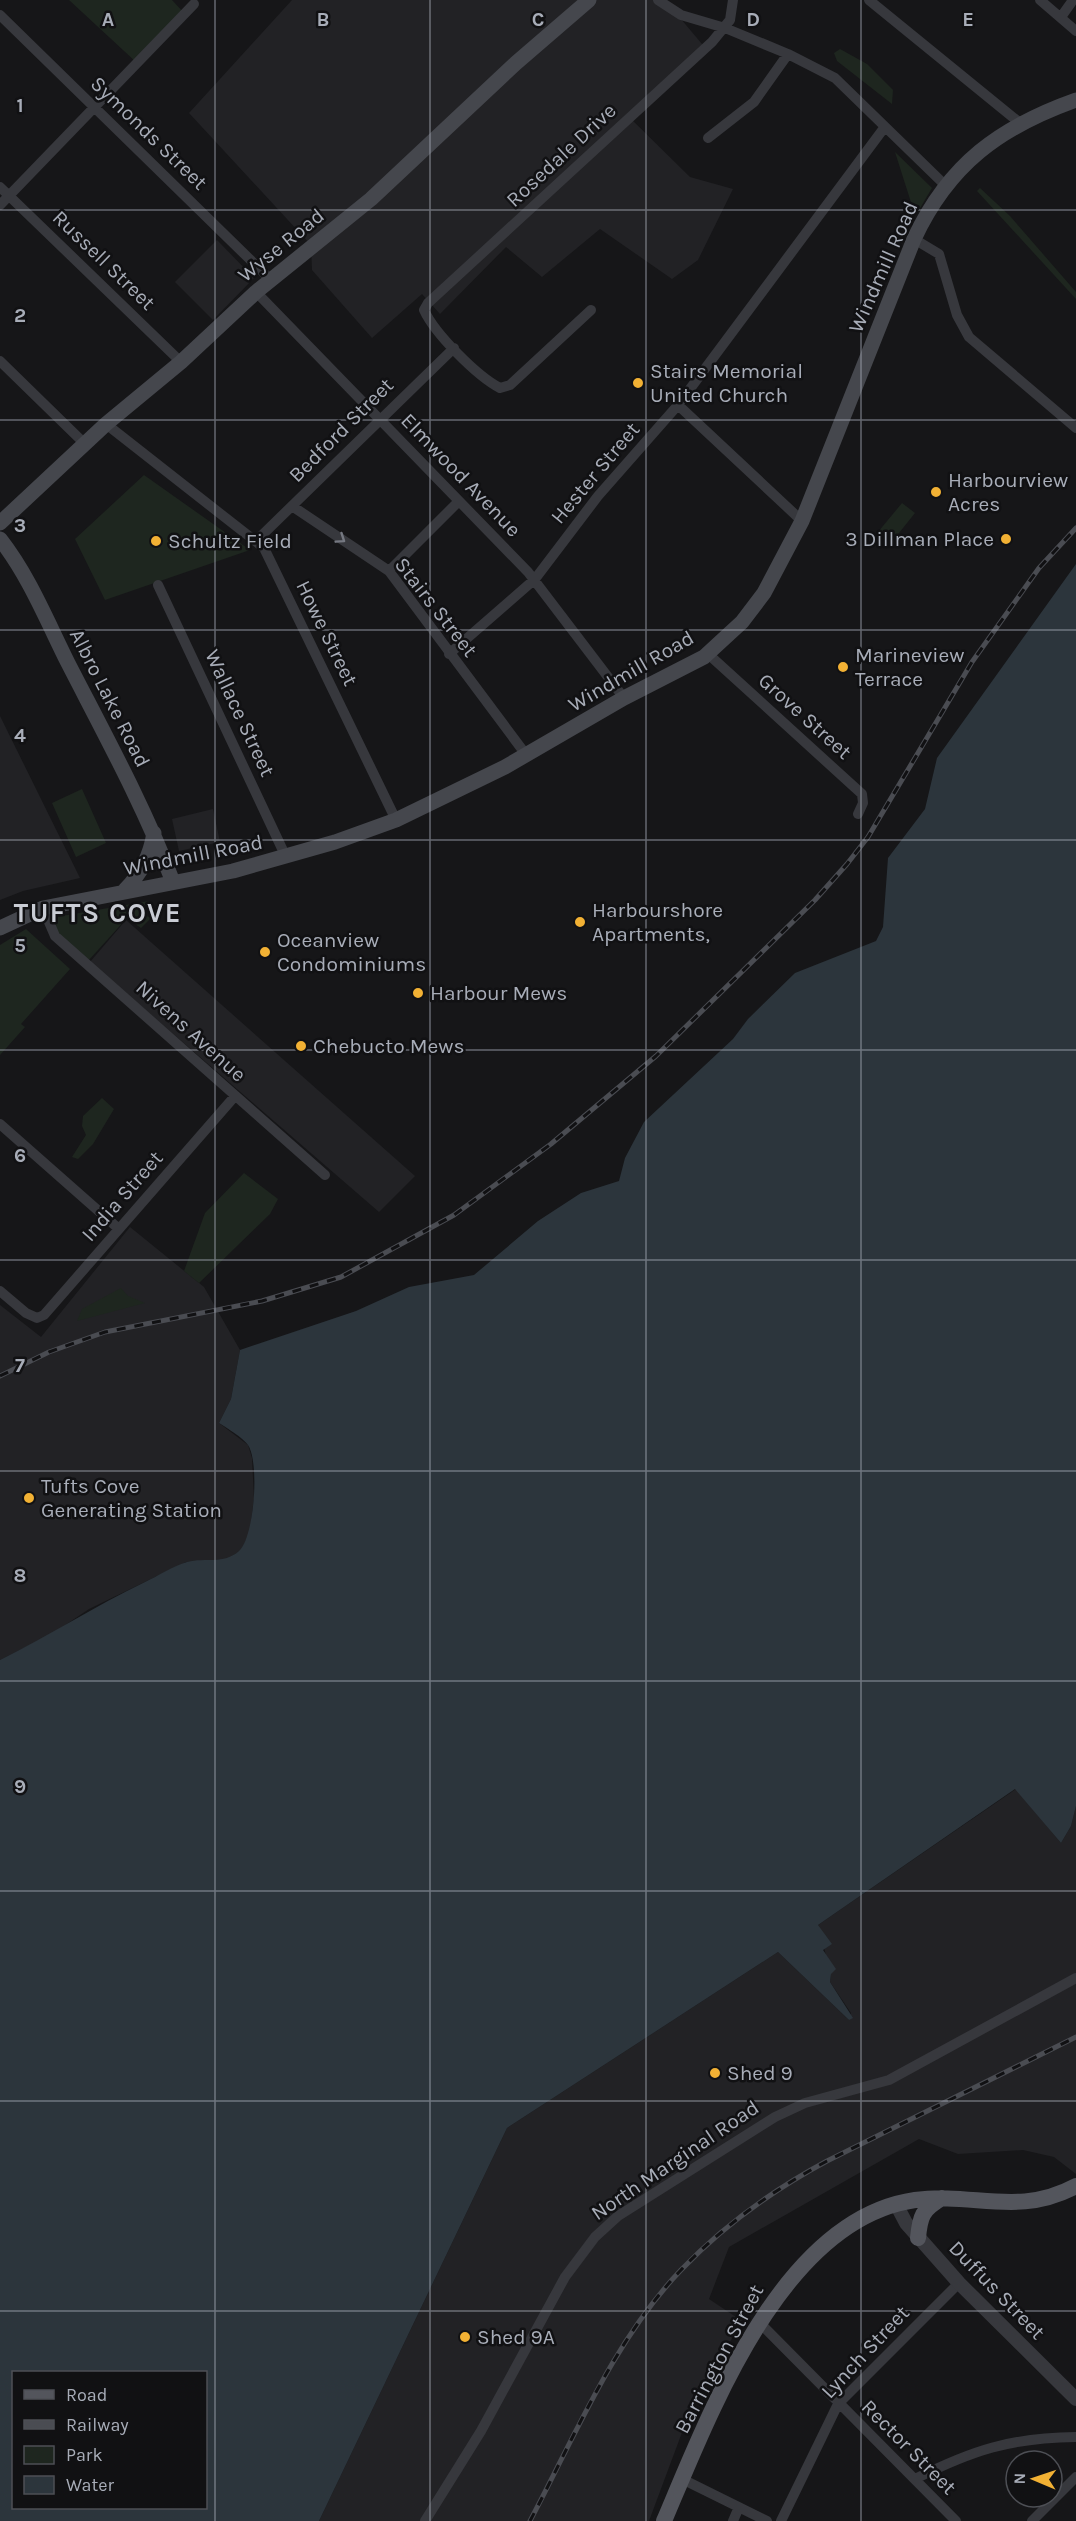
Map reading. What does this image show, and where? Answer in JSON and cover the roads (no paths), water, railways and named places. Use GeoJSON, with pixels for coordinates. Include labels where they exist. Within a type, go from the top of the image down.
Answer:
{"type":"FeatureCollection","features":[{"type":"Feature","properties":{"kind":"main road","name":"Wyse Road"},"geometry":{"type":"LineString","coordinates":[[0,523],[106,424],[181,362],[256,292],[371,199],[516,63],[589,0]]}},
{"type":"Feature","properties":{"kind":"main road","name":"Windmill Road"},"geometry":{"type":"LineString","coordinates":[[0,928],[43,908],[124,890],[233,871],[286,857],[396,820],[527,756],[624,698],[662,680],[707,653],[742,622],[765,593],[802,521],[914,239],[946,186],[990,141],[1020,123],[1076,100]]}},
{"type":"Feature","properties":{"kind":"main road","name":"Albro Lake Road"},"geometry":{"type":"LineString","coordinates":[[0,539],[27,581],[154,833],[173,882]]}},
{"type":"Feature","properties":{"kind":"main road"},"geometry":{"type":"LineString","coordinates":[[124,890],[139,875],[150,853],[154,833]]}},
{"type":"Feature","properties":{"kind":"main road","name":"Barrington Street"},"geometry":{"type":"LineString","coordinates":[[664,2521],[717,2400],[760,2322],[783,2286],[809,2259],[853,2224],[896,2204],[942,2198],[1018,2204],[1059,2195],[1076,2186]]}},
{"type":"Feature","properties":{"kind":"main road"},"geometry":{"type":"LineString","coordinates":[[918,2238],[920,2218],[929,2205],[942,2198]]}},
{"type":"Feature","properties":{"kind":"street"},"geometry":{"type":"LineString","coordinates":[[658,0],[681,15],[725,28],[788,54],[835,78],[946,186]]}},
{"type":"Feature","properties":{"kind":"street"},"geometry":{"type":"LineString","coordinates":[[725,28],[730,20],[733,0]]}},
{"type":"Feature","properties":{"kind":"street"},"geometry":{"type":"LineString","coordinates":[[869,0],[1020,123]]}},
{"type":"Feature","properties":{"kind":"street"},"geometry":{"type":"LineString","coordinates":[[1040,0],[1076,31]]}},
{"type":"Feature","properties":{"kind":"street"},"geometry":{"type":"LineString","coordinates":[[1060,17],[1073,0]]}},
{"type":"Feature","properties":{"kind":"street"},"geometry":{"type":"LineString","coordinates":[[0,205],[93,106],[159,42],[194,4]]}},
{"type":"Feature","properties":{"kind":"street","name":"Symonds Street"},"geometry":{"type":"LineString","coordinates":[[0,15],[271,280]]}},
{"type":"Feature","properties":{"kind":"street","name":"Rosedale Drive"},"geometry":{"type":"LineString","coordinates":[[454,348],[424,310],[428,303],[577,168],[725,28]]}},
{"type":"Feature","properties":{"kind":"street"},"geometry":{"type":"LineString","coordinates":[[708,138],[754,102],[788,54]]}},
{"type":"Feature","properties":{"kind":"street","name":"Hester Street"},"geometry":{"type":"LineString","coordinates":[[449,654],[535,579],[598,496],[678,405],[884,128]]}},
{"type":"Feature","properties":{"kind":"street","name":"Russell Street"},"geometry":{"type":"LineString","coordinates":[[0,187],[181,362]]}},
{"type":"Feature","properties":{"kind":"street"},"geometry":{"type":"LineString","coordinates":[[914,239],[939,254],[957,315],[973,342],[1076,428]]}},
{"type":"Feature","properties":{"kind":"street","name":"Elmwood Avenue"},"geometry":{"type":"LineString","coordinates":[[256,292],[535,579],[624,698]]}},
{"type":"Feature","properties":{"kind":"street"},"geometry":{"type":"LineString","coordinates":[[454,348],[491,383],[500,388],[510,385],[591,310]]}},
{"type":"Feature","properties":{"kind":"street","name":"Bedford Street"},"geometry":{"type":"LineString","coordinates":[[257,540],[454,348]]}},
{"type":"Feature","properties":{"kind":"street"},"geometry":{"type":"LineString","coordinates":[[0,361],[85,444]]}},
{"type":"Feature","properties":{"kind":"street"},"geometry":{"type":"LineString","coordinates":[[678,405],[802,521]]}},
{"type":"Feature","properties":{"kind":"street","name":"Howe Street"},"geometry":{"type":"LineString","coordinates":[[106,424],[257,540],[264,548],[396,820]]}},
{"type":"Feature","properties":{"kind":"street"},"geometry":{"type":"LineString","coordinates":[[389,571],[459,501]]}},
{"type":"Feature","properties":{"kind":"street","name":"Stairs Street"},"geometry":{"type":"LineString","coordinates":[[292,506],[389,571],[527,756]]}},
{"type":"Feature","properties":{"kind":"street","name":"Wallace Street"},"geometry":{"type":"LineString","coordinates":[[158,585],[286,857]]}},
{"type":"Feature","properties":{"kind":"street","name":"Grove Street"},"geometry":{"type":"LineString","coordinates":[[707,653],[862,794],[863,803],[858,814]]}},
{"type":"Feature","properties":{"kind":"street","name":"Nivens Avenue"},"geometry":{"type":"LineString","coordinates":[[43,908],[55,936],[325,1175]]}},
{"type":"Feature","properties":{"kind":"street","name":"India Street"},"geometry":{"type":"LineString","coordinates":[[0,1291],[26,1313],[37,1318],[44,1314],[235,1096]]}},
{"type":"Feature","properties":{"kind":"street"},"geometry":{"type":"LineString","coordinates":[[0,1124],[120,1229]]}},
{"type":"Feature","properties":{"kind":"street","name":"North Marginal Road"},"geometry":{"type":"LineString","coordinates":[[425,2521],[481,2431],[565,2277],[595,2236],[618,2216],[775,2117],[805,2103],[889,2080],[1076,1978]]}},
{"type":"Feature","properties":{"kind":"street","name":"Duffus Street"},"geometry":{"type":"LineString","coordinates":[[896,2204],[906,2223],[959,2283],[1076,2400]]}},
{"type":"Feature","properties":{"kind":"street","name":"Lynch Street"},"geometry":{"type":"LineString","coordinates":[[781,2521],[838,2404],[959,2283]]}},
{"type":"Feature","properties":{"kind":"street","name":"Rector Street"},"geometry":{"type":"LineString","coordinates":[[760,2322],[838,2404],[956,2521]]}},
{"type":"Feature","properties":{"kind":"street"},"geometry":{"type":"LineString","coordinates":[[915,2479],[956,2458],[995,2444],[1029,2439],[1076,2437]]}},
{"type":"Feature","properties":{"kind":"street"},"geometry":{"type":"LineString","coordinates":[[1032,2521],[1076,2476]]}},
{"type":"Feature","properties":{"kind":"street"},"geometry":{"type":"LineString","coordinates":[[682,2479],[767,2521]]}},
{"type":"Feature","properties":{"kind":"street"},"geometry":{"type":"LineString","coordinates":[[733,2521],[739,2507]]}},
{"type":"Feature","properties":{"kind":"water"},"geometry":{"type":"Polygon","coordinates":[[[1076,564],[1076,1806],[1071,1826],[1061,1843],[1015,1789],[818,1925],[832,1944],[823,1950],[836,1969],[831,1974],[830,1982],[853,2018],[849,2020],[778,1952],[507,2128],[319,2521],[0,2521],[0,1660],[176,1566],[187,1562],[227,1558],[239,1551],[244,1543],[252,1516],[254,1467],[252,1454],[248,1445],[239,1436],[219,1423],[231,1399],[240,1350],[356,1311],[409,1287],[474,1275],[538,1221],[581,1193],[619,1181],[625,1158],[644,1122],[733,1039],[748,1019],[795,973],[876,941],[883,927],[888,858],[925,809],[937,758],[1076,564]]]}},
{"type":"Feature","properties":{"kind":"railway"},"geometry":{"type":"LineString","coordinates":[[0,1376],[49,1352],[105,1332],[262,1301],[341,1277],[454,1215],[551,1144],[656,1056],[815,900],[847,864],[868,837],[972,662],[1039,568],[1076,528]]}},
{"type":"Feature","properties":{"kind":"railway"},"geometry":{"type":"LineString","coordinates":[[530,2521],[597,2390],[635,2327],[657,2297],[714,2238],[787,2184],[827,2161],[1076,2037]]}},
{"type":"Feature","properties":{"kind":"place","name":"Stairs Memorial United Church"},"geometry":{"type":"Point","coordinates":[638,383]}},
{"type":"Feature","properties":{"kind":"place","name":"Harbourview Acres"},"geometry":{"type":"Point","coordinates":[936,492]}},
{"type":"Feature","properties":{"kind":"place","name":"3 Dillman Place"},"geometry":{"type":"Point","coordinates":[1006,539]}},
{"type":"Feature","properties":{"kind":"place","name":"Schultz Field"},"geometry":{"type":"Point","coordinates":[156,541]}},
{"type":"Feature","properties":{"kind":"place","name":"Marineview Terrace"},"geometry":{"type":"Point","coordinates":[843,667]}},
{"type":"Feature","properties":{"kind":"place","name":"Harbourshore Apartments,"},"geometry":{"type":"Point","coordinates":[580,922]}},
{"type":"Feature","properties":{"kind":"place","name":"Oceanview Condominiums"},"geometry":{"type":"Point","coordinates":[265,952]}},
{"type":"Feature","properties":{"kind":"place","name":"Harbour Mews"},"geometry":{"type":"Point","coordinates":[418,993]}},
{"type":"Feature","properties":{"kind":"place","name":"Chebucto Mews"},"geometry":{"type":"Point","coordinates":[301,1046]}},
{"type":"Feature","properties":{"kind":"place","name":"Tufts Cove Generating Station"},"geometry":{"type":"Point","coordinates":[29,1498]}},
{"type":"Feature","properties":{"kind":"place","name":"Shed 9"},"geometry":{"type":"Point","coordinates":[715,2073]}},
{"type":"Feature","properties":{"kind":"place","name":"Shed 9A"},"geometry":{"type":"Point","coordinates":[465,2337]}},
{"type":"Feature","properties":{"kind":"district","name":"TUFTS COVE"},"geometry":{"type":"Point","coordinates":[98,913]}}]}
